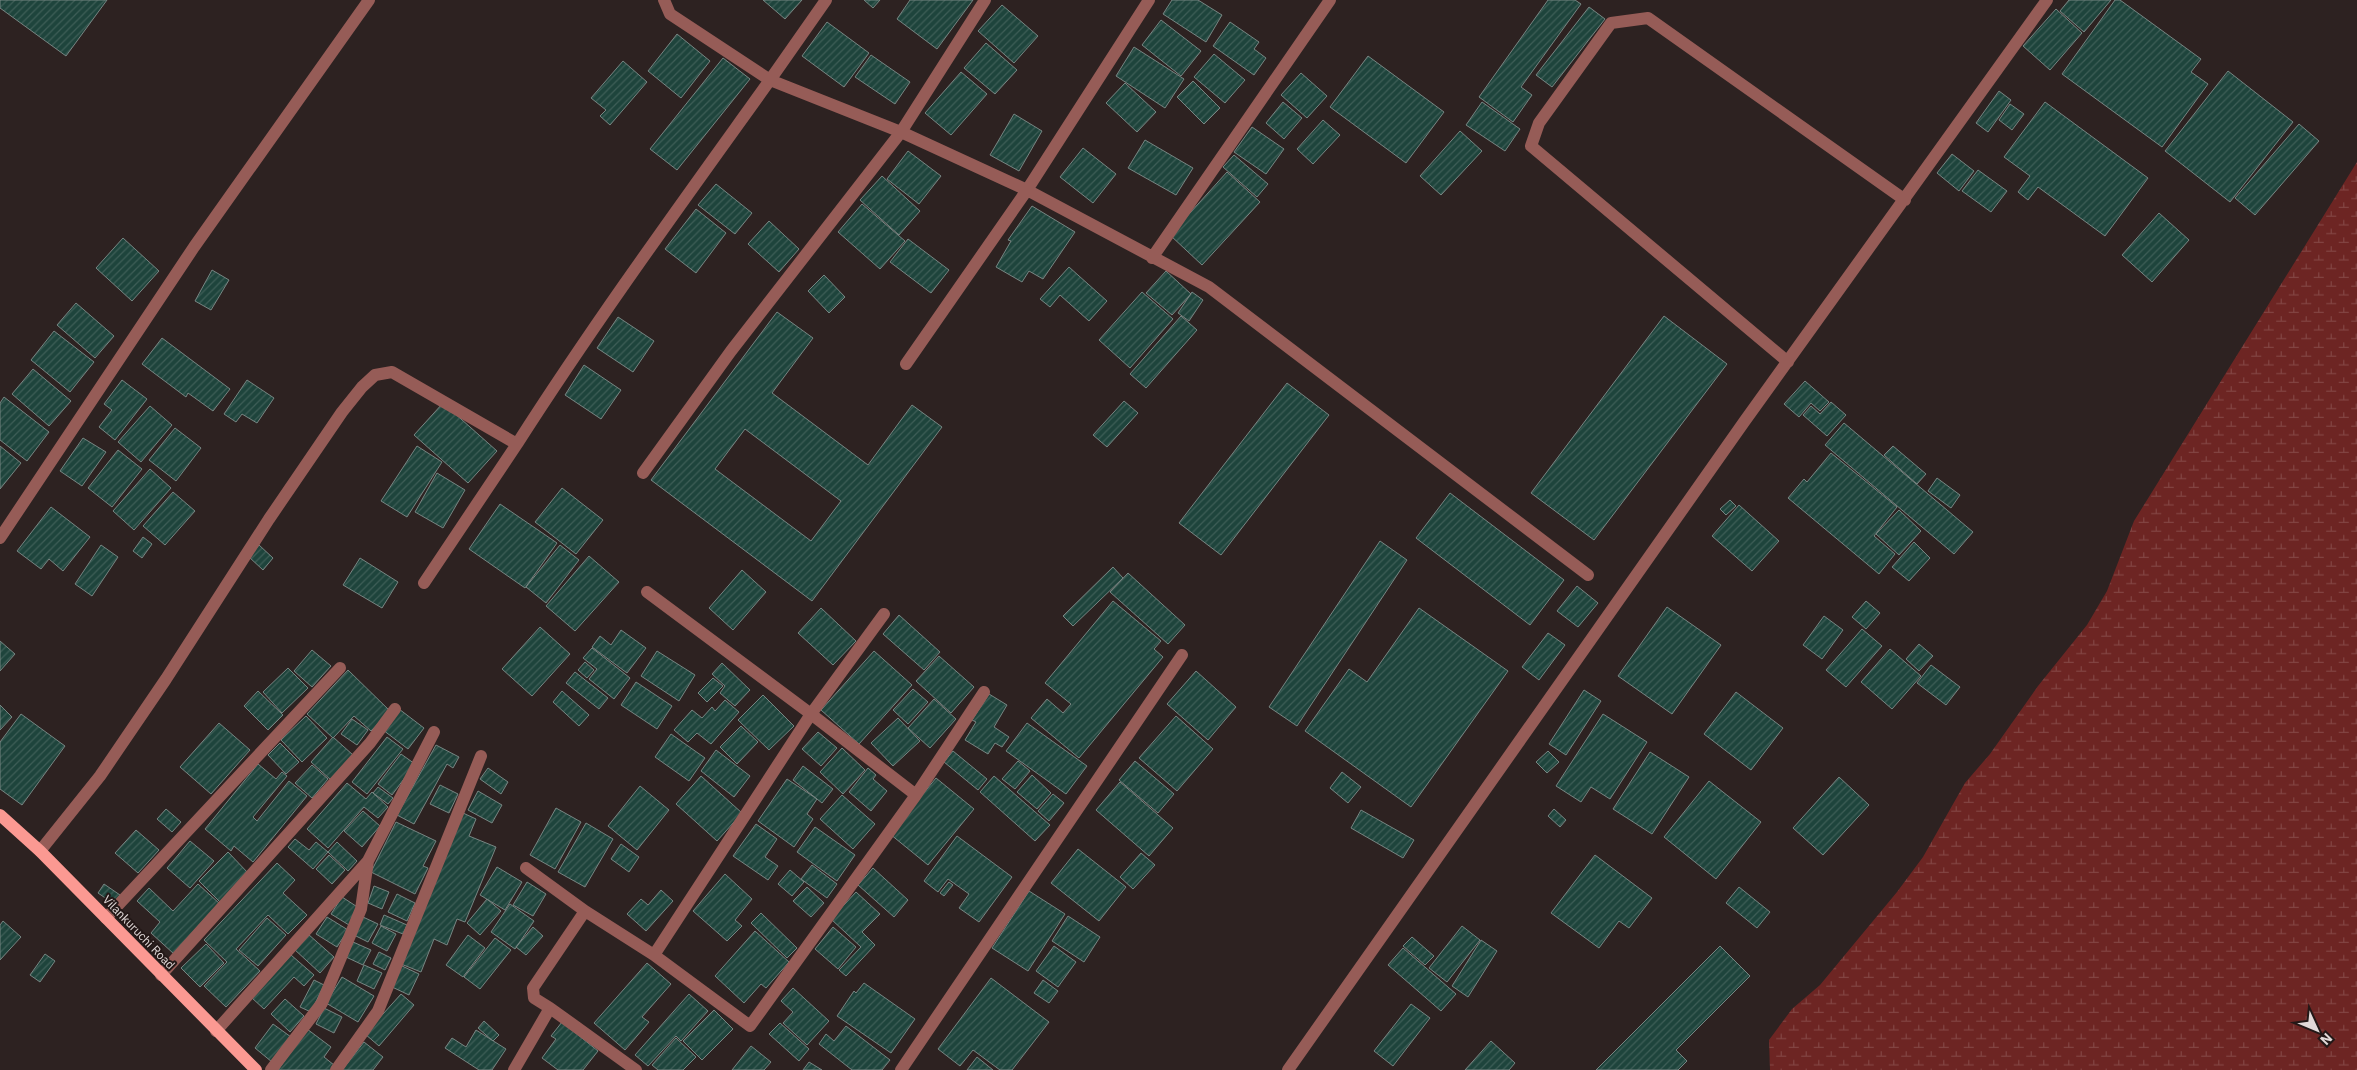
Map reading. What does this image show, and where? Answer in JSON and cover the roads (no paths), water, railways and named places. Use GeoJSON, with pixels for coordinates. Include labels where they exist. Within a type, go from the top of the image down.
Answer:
{"type":"FeatureCollection","features":[{"type":"Feature","properties":{"kind":"main road","name":"Vilankuruchi Road"},"geometry":{"type":"LineString","coordinates":[[0,815],[40,851],[256,1070]]}},
{"type":"Feature","properties":{"kind":"street"},"geometry":{"type":"LineString","coordinates":[[0,538],[194,247],[361,14],[369,0]]}},
{"type":"Feature","properties":{"kind":"street"},"geometry":{"type":"LineString","coordinates":[[664,0],[670,14],[770,80],[901,132],[1027,190],[1152,258],[1209,286],[1588,575]]}},
{"type":"Feature","properties":{"kind":"street"},"geometry":{"type":"LineString","coordinates":[[424,583],[518,444],[559,378],[647,250],[826,0]]}},
{"type":"Feature","properties":{"kind":"street"},"geometry":{"type":"LineString","coordinates":[[643,473],[731,351],[901,132],[985,0]]}},
{"type":"Feature","properties":{"kind":"street"},"geometry":{"type":"LineString","coordinates":[[906,364],[1027,190],[1149,0]]}},
{"type":"Feature","properties":{"kind":"street"},"geometry":{"type":"LineString","coordinates":[[1152,258],[1330,0]]}},
{"type":"Feature","properties":{"kind":"street"},"geometry":{"type":"LineString","coordinates":[[1288,1070],[1788,362],[2047,0]]}},
{"type":"Feature","properties":{"kind":"street"},"geometry":{"type":"LineString","coordinates":[[1788,362],[1532,146],[1539,123],[1610,23],[1648,18],[1905,200]]}},
{"type":"Feature","properties":{"kind":"street"},"geometry":{"type":"LineString","coordinates":[[40,851],[100,776],[166,679],[269,519],[342,412],[362,387],[375,375],[392,372],[518,444]]}},
{"type":"Feature","properties":{"kind":"street"},"geometry":{"type":"LineString","coordinates":[[647,592],[916,795]]}},
{"type":"Feature","properties":{"kind":"street"},"geometry":{"type":"LineString","coordinates":[[654,956],[811,714],[884,614]]}},
{"type":"Feature","properties":{"kind":"street"},"geometry":{"type":"LineString","coordinates":[[901,1070],[1182,655]]}},
{"type":"Feature","properties":{"kind":"street"},"geometry":{"type":"LineString","coordinates":[[106,918],[340,668]]}},
{"type":"Feature","properties":{"kind":"street"},"geometry":{"type":"LineString","coordinates":[[526,868],[585,911],[654,956],[750,1026],[916,795],[984,692]]}},
{"type":"Feature","properties":{"kind":"street"},"geometry":{"type":"LineString","coordinates":[[161,975],[370,743],[395,709]]}},
{"type":"Feature","properties":{"kind":"street"},"geometry":{"type":"LineString","coordinates":[[216,1030],[368,861],[434,732]]}},
{"type":"Feature","properties":{"kind":"street"},"geometry":{"type":"LineString","coordinates":[[336,1070],[378,1011],[481,756]]}},
{"type":"Feature","properties":{"kind":"street"},"geometry":{"type":"LineString","coordinates":[[271,1070],[322,1003],[361,909],[368,861]]}},
{"type":"Feature","properties":{"kind":"street"},"geometry":{"type":"LineString","coordinates":[[585,911],[533,988],[534,998],[636,1070]]}},
{"type":"Feature","properties":{"kind":"street"},"geometry":{"type":"LineString","coordinates":[[514,1070],[550,1008]]}}]}
